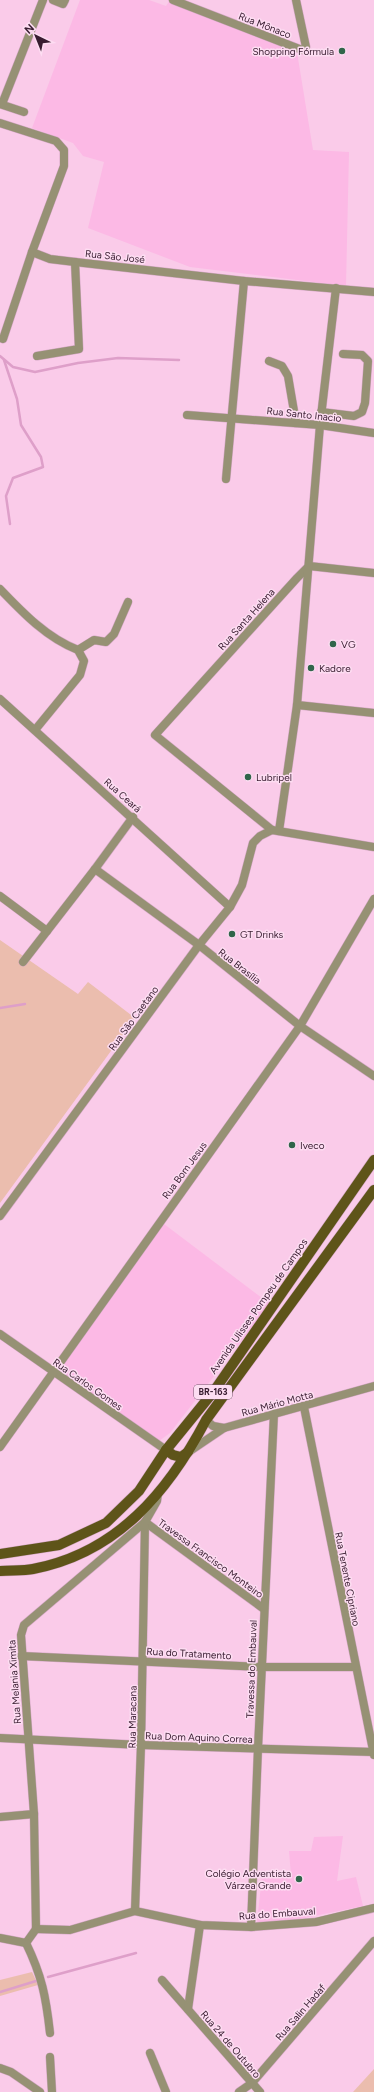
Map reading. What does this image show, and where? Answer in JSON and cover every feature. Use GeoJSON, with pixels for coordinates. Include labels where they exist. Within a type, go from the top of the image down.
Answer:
{"type":"FeatureCollection","features":[{"type":"Feature","properties":{"kind":"main road","name":"Avenida Ulisses Pompeu de Campos"},"geometry":{"type":"LineString","coordinates":[[0,1554],[59,1545],[106,1523],[139,1490],[166,1450],[214,1391],[374,1160]]}},
{"type":"Feature","properties":{"kind":"main road","name":"BR-163"},"geometry":{"type":"LineString","coordinates":[[0,1570],[32,1569],[68,1560],[107,1541],[141,1512],[158,1493],[190,1451],[206,1420],[374,1192]]}},
{"type":"Feature","properties":{"kind":"main road"},"geometry":{"type":"LineString","coordinates":[[166,1450],[172,1455],[181,1457],[190,1451]]}},
{"type":"Feature","properties":{"kind":"street"},"geometry":{"type":"LineString","coordinates":[[24,112],[1,104],[43,0]]}},
{"type":"Feature","properties":{"kind":"street"},"geometry":{"type":"LineString","coordinates":[[53,0],[63,4],[65,0]]}},
{"type":"Feature","properties":{"kind":"street","name":"Rua Mônaco"},"geometry":{"type":"LineString","coordinates":[[173,0],[302,50],[306,47],[296,0]]}},
{"type":"Feature","properties":{"kind":"street"},"geometry":{"type":"LineString","coordinates":[[0,123],[56,141],[64,150],[64,166],[32,252],[3,339]]}},
{"type":"Feature","properties":{"kind":"street","name":"Rua São José"},"geometry":{"type":"LineString","coordinates":[[32,252],[50,259],[75,262],[374,292]]}},
{"type":"Feature","properties":{"kind":"street"},"geometry":{"type":"LineString","coordinates":[[37,356],[79,349],[75,262]]}},
{"type":"Feature","properties":{"kind":"street"},"geometry":{"type":"LineString","coordinates":[[226,478],[244,280]]}},
{"type":"Feature","properties":{"kind":"street"},"geometry":{"type":"LineString","coordinates":[[336,288],[321,412],[310,566],[297,704],[275,830],[374,847]]}},
{"type":"Feature","properties":{"kind":"street"},"geometry":{"type":"LineString","coordinates":[[321,412],[354,416],[362,412],[365,403],[368,361],[362,355],[343,354]]}},
{"type":"Feature","properties":{"kind":"street"},"geometry":{"type":"LineString","coordinates":[[269,361],[282,366],[288,376],[296,423]]}},
{"type":"Feature","properties":{"kind":"street","name":"Rua Santo Inacio"},"geometry":{"type":"LineString","coordinates":[[187,415],[320,425],[374,433]]}},
{"type":"Feature","properties":{"kind":"street"},"geometry":{"type":"LineString","coordinates":[[310,566],[374,573]]}},
{"type":"Feature","properties":{"kind":"street","name":"Rua Santa Helena"},"geometry":{"type":"LineString","coordinates":[[275,830],[155,735],[297,578],[310,566]]}},
{"type":"Feature","properties":{"kind":"street"},"geometry":{"type":"LineString","coordinates":[[0,589],[48,634],[61,643],[78,650],[84,660],[80,675],[35,730]]}},
{"type":"Feature","properties":{"kind":"street"},"geometry":{"type":"LineString","coordinates":[[78,650],[94,640],[106,642],[114,634],[128,602]]}},
{"type":"Feature","properties":{"kind":"street","name":"Rua Ceará"},"geometry":{"type":"LineString","coordinates":[[0,699],[133,817],[230,907]]}},
{"type":"Feature","properties":{"kind":"street"},"geometry":{"type":"LineString","coordinates":[[297,704],[374,713]]}},
{"type":"Feature","properties":{"kind":"street"},"geometry":{"type":"LineString","coordinates":[[23,962],[133,817]]}},
{"type":"Feature","properties":{"kind":"street","name":"Rua São Caetano"},"geometry":{"type":"LineString","coordinates":[[0,1216],[199,945],[230,907],[242,885],[253,843],[260,836],[275,830]]}},
{"type":"Feature","properties":{"kind":"street","name":"Rua Brasília"},"geometry":{"type":"LineString","coordinates":[[95,869],[199,945],[300,1026],[374,1076]]}},
{"type":"Feature","properties":{"kind":"street"},"geometry":{"type":"LineString","coordinates":[[0,896],[47,931]]}},
{"type":"Feature","properties":{"kind":"street","name":"Rua Bom Jesus"},"geometry":{"type":"LineString","coordinates":[[0,1447],[52,1371],[300,1026],[374,899]]}},
{"type":"Feature","properties":{"kind":"street","name":"Rua Carlos Gomes"},"geometry":{"type":"LineString","coordinates":[[0,1334],[166,1450]]}},
{"type":"Feature","properties":{"kind":"street","name":"Rua Mário Motta"},"geometry":{"type":"LineString","coordinates":[[190,1451],[224,1428],[374,1386]]}},
{"type":"Feature","properties":{"kind":"street","name":"Rua Tenente Cipriano"},"geometry":{"type":"LineString","coordinates":[[304,1406],[355,1667],[374,1753]]}},
{"type":"Feature","properties":{"kind":"street","name":"Travessa do Embauval"},"geometry":{"type":"LineString","coordinates":[[251,1927],[264,1609],[274,1413]]}},
{"type":"Feature","properties":{"kind":"street"},"geometry":{"type":"LineString","coordinates":[[206,1420],[213,1426],[224,1428]]}},
{"type":"Feature","properties":{"kind":"street","name":"Rua Melania Ximita"},"geometry":{"type":"LineString","coordinates":[[36,1929],[34,1814],[21,1656],[21,1635],[24,1625],[146,1522],[157,1501],[158,1493]]}},
{"type":"Feature","properties":{"kind":"street","name":"Travessa Francisco Monteiro"},"geometry":{"type":"LineString","coordinates":[[146,1522],[264,1609]]}},
{"type":"Feature","properties":{"kind":"street","name":"Rua Maracana"},"geometry":{"type":"LineString","coordinates":[[135,1911],[141,1745],[146,1522]]}},
{"type":"Feature","properties":{"kind":"street","name":"Rua do Tratamento"},"geometry":{"type":"LineString","coordinates":[[21,1656],[143,1660],[262,1667],[355,1667]]}},
{"type":"Feature","properties":{"kind":"street","name":"Rua Dom Aquino Correa"},"geometry":{"type":"LineString","coordinates":[[0,1738],[141,1745],[374,1753]]}},
{"type":"Feature","properties":{"kind":"street"},"geometry":{"type":"LineString","coordinates":[[0,1817],[34,1814]]}},
{"type":"Feature","properties":{"kind":"street","name":"Rua do Embauval"},"geometry":{"type":"LineString","coordinates":[[36,1929],[70,1930],[135,1911],[200,1925],[251,1927],[316,1922],[374,1908]]}},
{"type":"Feature","properties":{"kind":"street","name":"Rua 24 de Outubro"},"geometry":{"type":"LineString","coordinates":[[188,2008],[200,1925]]}},
{"type":"Feature","properties":{"kind":"street"},"geometry":{"type":"LineString","coordinates":[[26,1943],[36,1929]]}},
{"type":"Feature","properties":{"kind":"street"},"geometry":{"type":"LineString","coordinates":[[0,1938],[26,1943]]}},
{"type":"Feature","properties":{"kind":"street","name":"Rua Salin Hadaf"},"geometry":{"type":"LineString","coordinates":[[239,2092],[252,2083],[374,1941]]}},
{"type":"Feature","properties":{"kind":"street"},"geometry":{"type":"LineString","coordinates":[[26,1943],[42,1980],[50,2033]]}},
{"type":"Feature","properties":{"kind":"street","name":"Rua 24 de Outubro"},"geometry":{"type":"LineString","coordinates":[[162,1980],[260,2092]]}},
{"type":"Feature","properties":{"kind":"street"},"geometry":{"type":"LineString","coordinates":[[150,2053],[166,2092]]}},
{"type":"Feature","properties":{"kind":"street"},"geometry":{"type":"LineString","coordinates":[[50,2057],[52,2092]]}},
{"type":"Feature","properties":{"kind":"street"},"geometry":{"type":"LineString","coordinates":[[0,2068],[11,2072],[40,2092]]}},
{"type":"Feature","properties":{"kind":"shaded area"},"geometry":{"type":"Polygon","coordinates":[[[80,0],[149,0],[166,6],[170,0],[296,46],[313,150],[349,152],[346,286],[190,267],[88,228],[104,162],[83,156],[73,143],[32,128],[80,0]]]}},
{"type":"Feature","properties":{"kind":"shaded area"},"geometry":{"type":"Polygon","coordinates":[[[0,940],[78,994],[88,982],[135,1018],[0,1203],[0,940]]]}},
{"type":"Feature","properties":{"kind":"shaded area"},"geometry":{"type":"Polygon","coordinates":[[[164,1224],[270,1304],[170,1433],[159,1441],[58,1371],[164,1224]]]}},
{"type":"Feature","properties":{"kind":"shaded area","name":"Colégio Adventista Várzea Grande"},"geometry":{"type":"Polygon","coordinates":[[[343,1836],[337,1881],[356,1877],[363,1906],[285,1922],[257,1922],[262,1876],[291,1875],[289,1851],[311,1851],[314,1837],[343,1836]]]}},
{"type":"Feature","properties":{"kind":"shaded area"},"geometry":{"type":"Polygon","coordinates":[[[32,1972],[38,1985],[0,1996],[0,1980],[32,1972]]]}},
{"type":"Feature","properties":{"kind":"shaded area"},"geometry":{"type":"Polygon","coordinates":[[[374,2069],[374,2092],[353,2092],[374,2069]]]}},
{"type":"Feature","properties":{"kind":"waterway"},"geometry":{"type":"LineString","coordinates":[[0,356],[13,367],[35,372],[78,363],[118,358],[179,360]]}},
{"type":"Feature","properties":{"kind":"waterway"},"geometry":{"type":"LineString","coordinates":[[4,360],[17,399],[21,425],[41,457],[43,467],[13,478],[6,496],[10,524]]}},
{"type":"Feature","properties":{"kind":"waterway"},"geometry":{"type":"LineString","coordinates":[[0,1008],[25,1004]]}},
{"type":"Feature","properties":{"kind":"waterway"},"geometry":{"type":"LineString","coordinates":[[48,1977],[136,1953]]}},
{"type":"Feature","properties":{"kind":"waterway"},"geometry":{"type":"LineString","coordinates":[[0,1992],[36,1981]]}},
{"type":"Feature","properties":{"kind":"place","name":"Shopping Fórmula"},"geometry":{"type":"Point","coordinates":[342,51]}},
{"type":"Feature","properties":{"kind":"place","name":"VG"},"geometry":{"type":"Point","coordinates":[333,644]}},
{"type":"Feature","properties":{"kind":"place","name":"Kadore"},"geometry":{"type":"Point","coordinates":[311,668]}},
{"type":"Feature","properties":{"kind":"place","name":"Lubripel"},"geometry":{"type":"Point","coordinates":[248,777]}},
{"type":"Feature","properties":{"kind":"place","name":"GT Drinks"},"geometry":{"type":"Point","coordinates":[232,934]}},
{"type":"Feature","properties":{"kind":"place","name":"Iveco"},"geometry":{"type":"Point","coordinates":[292,1145]}},
{"type":"Feature","properties":{"kind":"place","name":"Colégio Adventista Várzea Grande"},"geometry":{"type":"Point","coordinates":[299,1879]}}]}
